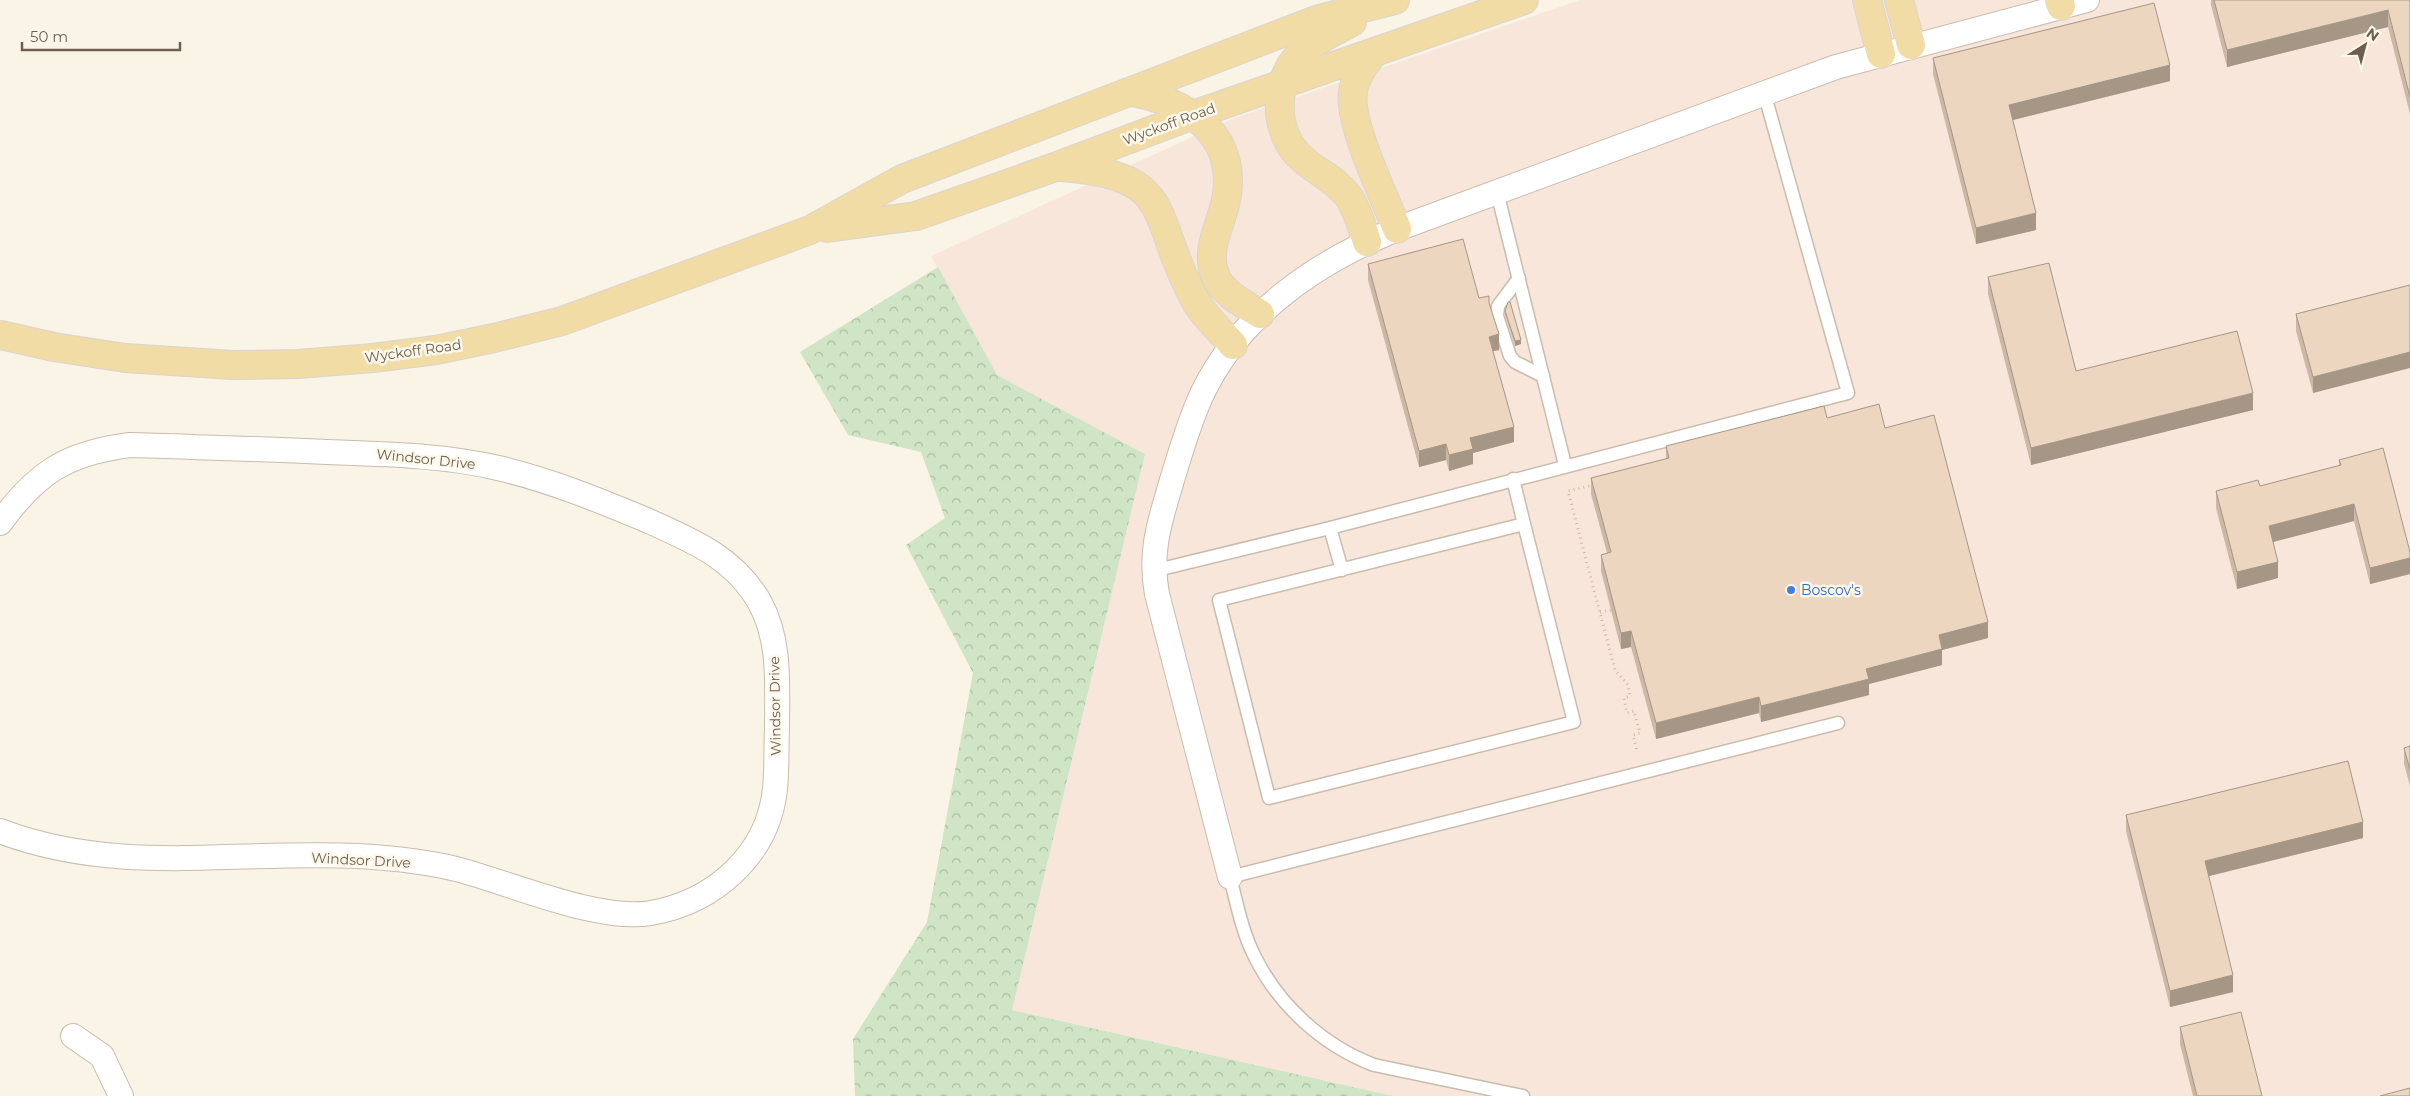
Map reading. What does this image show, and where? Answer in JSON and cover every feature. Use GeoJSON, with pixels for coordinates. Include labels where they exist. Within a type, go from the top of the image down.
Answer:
{"type":"FeatureCollection","features":[{"type":"Feature","properties":{"kind":"main road","name":"Wyckoff Road"},"geometry":{"type":"LineString","coordinates":[[810,230],[916,216],[1055,167],[1193,114],[1524,0]]}},
{"type":"Feature","properties":{"kind":"main road"},"geometry":{"type":"LineString","coordinates":[[1867,0],[1881,54]]}},
{"type":"Feature","properties":{"kind":"main road"},"geometry":{"type":"LineString","coordinates":[[1899,0],[1911,45]]}},
{"type":"Feature","properties":{"kind":"main road","name":"Wyckoff Road"},"geometry":{"type":"LineString","coordinates":[[0,335],[54,347],[161,361],[234,365],[298,364],[373,358],[475,342],[562,320],[810,230],[902,179],[1318,19],[1393,1]]}},
{"type":"Feature","properties":{"kind":"main road"},"geometry":{"type":"LineString","coordinates":[[1367,242],[1355,208],[1346,193],[1303,159],[1289,144],[1283,130],[1279,111],[1284,83],[1295,60],[1309,46],[1393,1]]}},
{"type":"Feature","properties":{"kind":"main road"},"geometry":{"type":"LineString","coordinates":[[1375,52],[1360,72],[1353,92],[1352,102],[1363,142],[1397,230]]}},
{"type":"Feature","properties":{"kind":"main road"},"geometry":{"type":"LineString","coordinates":[[1132,92],[1166,100],[1193,114],[1211,132],[1218,143],[1227,169],[1227,194],[1213,239],[1213,265],[1216,277],[1228,292],[1260,314]]}},
{"type":"Feature","properties":{"kind":"main road"},"geometry":{"type":"LineString","coordinates":[[1055,167],[1095,170],[1111,174],[1130,181],[1144,190],[1157,209],[1194,298],[1233,345]]}},
{"type":"Feature","properties":{"kind":"street"},"geometry":{"type":"LineString","coordinates":[[1230,877],[1157,594],[1153,572],[1156,534],[1184,438],[1205,388],[1233,345],[1260,314],[1307,277],[1339,256],[1397,230],[1764,92],[1911,45],[2069,2]]}},
{"type":"Feature","properties":{"kind":"street","name":"Windsor Drive"},"geometry":{"type":"LineString","coordinates":[[0,523],[16,501],[34,482],[49,471],[76,456],[100,449],[130,445],[355,453],[449,459],[498,468],[565,487],[598,500],[686,537],[716,554],[750,586],[759,601],[774,642],[777,676],[776,784],[770,813],[759,840],[740,868],[715,889],[702,897],[675,908],[646,914],[623,915],[597,911],[455,869],[396,858],[350,856],[156,860],[110,857],[66,850],[0,831]]}},
{"type":"Feature","properties":{"kind":"street"},"geometry":{"type":"LineString","coordinates":[[72,1036],[102,1056],[121,1096]]}},
{"type":"Feature","properties":{"kind":"lane"},"geometry":{"type":"LineString","coordinates":[[1153,572],[1330,528],[1848,392],[1764,92]]}},
{"type":"Feature","properties":{"kind":"lane"},"geometry":{"type":"LineString","coordinates":[[1497,192],[1565,465]]}},
{"type":"Feature","properties":{"kind":"lane"},"geometry":{"type":"LineString","coordinates":[[1519,278],[1498,306],[1497,316],[1507,350],[1512,359],[1543,376]]}},
{"type":"Feature","properties":{"kind":"lane"},"geometry":{"type":"LineString","coordinates":[[1513,479],[1574,722],[1269,798],[1219,600],[1524,524]]}},
{"type":"Feature","properties":{"kind":"lane"},"geometry":{"type":"LineString","coordinates":[[1330,528],[1342,570]]}},
{"type":"Feature","properties":{"kind":"lane"},"geometry":{"type":"LineString","coordinates":[[1523,1096],[1374,1064],[1352,1056],[1333,1046],[1299,1016],[1262,970],[1247,939],[1230,877],[1838,723]]}},
{"type":"Feature","properties":{"kind":"path"},"geometry":{"type":"LineString","coordinates":[[1596,484],[1568,491],[1615,670],[1628,685],[1630,696],[1624,698],[1627,713],[1634,711],[1640,733],[1633,735],[1637,751]]}},
{"type":"Feature","properties":{"kind":"path"},"geometry":{"type":"LineString","coordinates":[[1600,612],[1611,610]]}},
{"type":"Feature","properties":{"kind":"shaded area"},"geometry":{"type":"Polygon","coordinates":[[[1580,0],[2410,0],[2410,1096],[1393,1096],[1011,1010],[1145,454],[997,375],[931,256],[1232,119],[1580,0]]]}},
{"type":"Feature","properties":{"kind":"green space"},"geometry":{"type":"Polygon","coordinates":[[[938,267],[997,375],[1145,454],[1012,1010],[1393,1096],[855,1096],[853,1039],[927,922],[973,673],[906,545],[945,518],[921,452],[848,435],[800,352],[938,267]]]}},
{"type":"Feature","properties":{"kind":"building"},"geometry":{"type":"Polygon","coordinates":[[[2214,0],[2410,0],[2410,97],[2388,10],[2227,50],[2214,0]]]}},
{"type":"Feature","properties":{"kind":"building"},"geometry":{"type":"Polygon","coordinates":[[[2154,3],[2170,65],[2009,105],[2036,213],[1976,228],[1933,58],[2154,3]]]}},
{"type":"Feature","properties":{"kind":"building"},"geometry":{"type":"Polygon","coordinates":[[[1463,239],[1479,298],[1489,296],[1489,303],[1499,334],[1489,337],[1514,427],[1470,438],[1473,449],[1449,455],[1446,444],[1419,451],[1368,264],[1463,239]]]}},
{"type":"Feature","properties":{"kind":"building"},"geometry":{"type":"Polygon","coordinates":[[[2049,263],[2076,371],[2237,331],[2253,393],[2031,448],[1988,277],[2049,263]]]}},
{"type":"Feature","properties":{"kind":"building"},"geometry":{"type":"Polygon","coordinates":[[[2410,285],[2410,352],[2313,377],[2296,314],[2410,285]]]}},
{"type":"Feature","properties":{"kind":"building"},"geometry":{"type":"Polygon","coordinates":[[[1508,302],[1510,302],[1521,340],[1515,341],[1505,311],[1508,302]]]}},
{"type":"Feature","properties":{"kind":"building","name":"Boscov's"},"geometry":{"type":"Polygon","coordinates":[[[1879,404],[1885,428],[1934,415],[1988,622],[1939,635],[1942,649],[1866,669],[1869,679],[1761,706],[1759,697],[1656,723],[1631,631],[1621,633],[1601,555],[1611,552],[1591,478],[1669,458],[1666,446],[1824,406],[1827,418],[1879,404]]]}},
{"type":"Feature","properties":{"kind":"building"},"geometry":{"type":"Polygon","coordinates":[[[2383,448],[2410,558],[2370,568],[2354,504],[2269,526],[2278,562],[2237,572],[2216,491],[2258,480],[2260,486],[2341,465],[2339,460],[2383,448]]]}},
{"type":"Feature","properties":{"kind":"building"},"geometry":{"type":"Polygon","coordinates":[[[2410,746],[2410,770],[2404,748],[2410,746]]]}},
{"type":"Feature","properties":{"kind":"building"},"geometry":{"type":"Polygon","coordinates":[[[2348,761],[2363,822],[2205,861],[2233,975],[2170,991],[2126,815],[2348,761]]]}},
{"type":"Feature","properties":{"kind":"building"},"geometry":{"type":"Polygon","coordinates":[[[2241,1012],[2262,1096],[2197,1096],[2180,1027],[2241,1012]]]}},
{"type":"Feature","properties":{"kind":"building"},"geometry":{"type":"Polygon","coordinates":[[[2410,1088],[2410,1096],[2380,1096],[2410,1088]]]}},
{"type":"Feature","properties":{"kind":"place","name":"Boscov's"},"geometry":{"type":"Point","coordinates":[1791,590]}}]}
